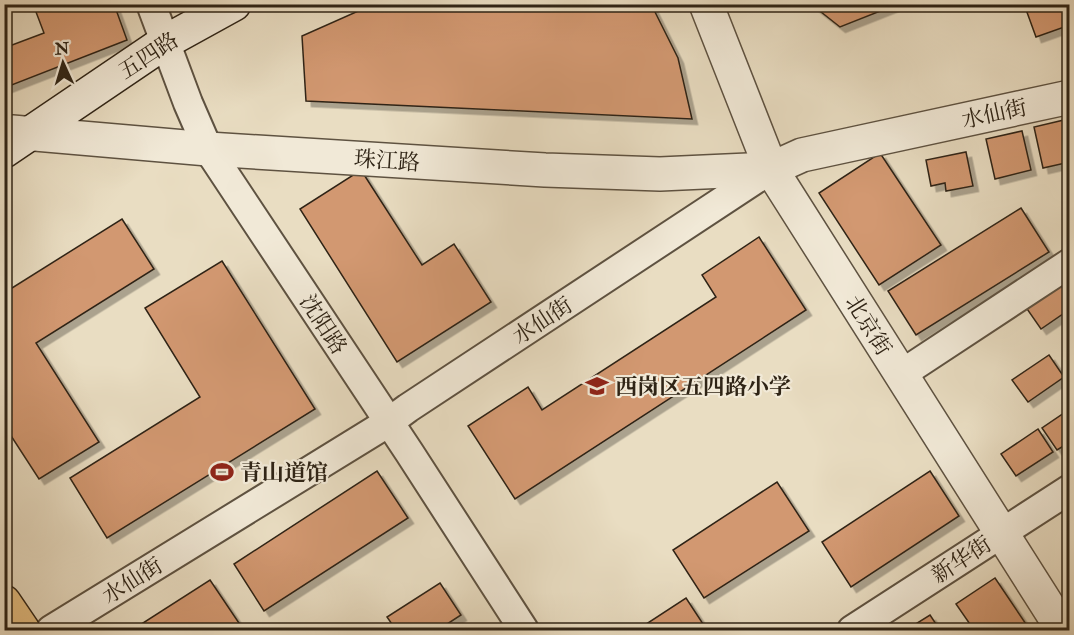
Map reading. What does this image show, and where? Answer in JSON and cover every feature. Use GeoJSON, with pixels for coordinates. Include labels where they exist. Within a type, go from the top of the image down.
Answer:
{"type":"FeatureCollection","features":[{"type":"Feature","properties":{"kind":"main road"},"geometry":{"type":"LineString","coordinates":[[4,602],[23,630]]}},
{"type":"Feature","properties":{"kind":"street","name":"沈阳路"},"geometry":{"type":"LineString","coordinates":[[151,4],[208,149],[524,630]]}},
{"type":"Feature","properties":{"kind":"street","name":"五四路"},"geometry":{"type":"LineString","coordinates":[[4,151],[19,133],[165,42],[234,4]]}},
{"type":"Feature","properties":{"kind":"street","name":"北京街"},"geometry":{"type":"LineString","coordinates":[[706,4],[771,169],[1063,630]]}},
{"type":"Feature","properties":{"kind":"street","name":"水仙街"},"geometry":{"type":"LineString","coordinates":[[51,630],[389,422],[771,169],[802,156],[1070,97]]}},
{"type":"Feature","properties":{"kind":"street","name":"珠江路"},"geometry":{"type":"LineString","coordinates":[[19,133],[208,149],[556,171],[660,174],[771,169]]}},
{"type":"Feature","properties":{"kind":"street"},"geometry":{"type":"LineString","coordinates":[[900,375],[1070,263]]}},
{"type":"Feature","properties":{"kind":"street","name":"新华街"},"geometry":{"type":"LineString","coordinates":[[852,630],[1070,489]]}},
{"type":"Feature","properties":{"kind":"building"},"geometry":{"type":"Polygon","coordinates":[[[33,4],[114,4],[127,40],[4,88],[4,48],[44,33],[33,4]]]}},
{"type":"Feature","properties":{"kind":"building"},"geometry":{"type":"Polygon","coordinates":[[[374,4],[651,4],[678,58],[692,119],[306,101],[302,36],[374,4]]]}},
{"type":"Feature","properties":{"kind":"building"},"geometry":{"type":"Polygon","coordinates":[[[811,4],[898,4],[840,27],[811,4]]]}},
{"type":"Feature","properties":{"kind":"building"},"geometry":{"type":"Polygon","coordinates":[[[1024,4],[1070,4],[1070,25],[1036,37],[1024,4]]]}},
{"type":"Feature","properties":{"kind":"building"},"geometry":{"type":"Polygon","coordinates":[[[1064,120],[1070,145],[1070,162],[1043,168],[1034,127],[1064,120]]]}},
{"type":"Feature","properties":{"kind":"building"},"geometry":{"type":"Polygon","coordinates":[[[1022,131],[1031,170],[995,179],[986,139],[1022,131]]]}},
{"type":"Feature","properties":{"kind":"building"},"geometry":{"type":"Polygon","coordinates":[[[966,152],[973,186],[946,191],[945,183],[931,186],[926,160],[966,152]]]}},
{"type":"Feature","properties":{"kind":"building"},"geometry":{"type":"Polygon","coordinates":[[[880,153],[941,245],[879,285],[819,193],[880,153]]]}},
{"type":"Feature","properties":{"kind":"building"},"geometry":{"type":"Polygon","coordinates":[[[361,170],[422,265],[454,244],[491,302],[397,362],[300,209],[361,170]]]}},
{"type":"Feature","properties":{"kind":"building"},"geometry":{"type":"Polygon","coordinates":[[[1021,208],[1049,252],[916,335],[888,291],[1021,208]]]}},
{"type":"Feature","properties":{"kind":"building"},"geometry":{"type":"Polygon","coordinates":[[[122,219],[154,269],[36,343],[99,442],[39,479],[4,425],[4,293],[122,219]]]}},
{"type":"Feature","properties":{"kind":"building"},"geometry":{"type":"Polygon","coordinates":[[[759,237],[806,310],[515,499],[468,426],[528,387],[542,410],[716,297],[702,275],[759,237]]]}},
{"type":"Feature","properties":{"kind":"building"},"geometry":{"type":"Polygon","coordinates":[[[222,261],[315,409],[107,538],[70,478],[200,397],[145,308],[222,261]]]}},
{"type":"Feature","properties":{"kind":"building"},"geometry":{"type":"Polygon","coordinates":[[[1062,281],[1070,292],[1070,309],[1041,329],[1025,306],[1062,281]]]}},
{"type":"Feature","properties":{"kind":"building"},"geometry":{"type":"Polygon","coordinates":[[[1049,355],[1064,377],[1028,402],[1012,380],[1049,355]]]}},
{"type":"Feature","properties":{"kind":"building"},"geometry":{"type":"Polygon","coordinates":[[[1070,409],[1070,442],[1057,450],[1042,428],[1070,409]]]}},
{"type":"Feature","properties":{"kind":"building"},"geometry":{"type":"Polygon","coordinates":[[[1038,429],[1053,452],[1016,476],[1001,454],[1038,429]]]}},
{"type":"Feature","properties":{"kind":"building"},"geometry":{"type":"Polygon","coordinates":[[[377,471],[408,518],[264,611],[234,564],[377,471]]]}},
{"type":"Feature","properties":{"kind":"building"},"geometry":{"type":"Polygon","coordinates":[[[930,471],[959,516],[851,587],[822,542],[930,471]]]}},
{"type":"Feature","properties":{"kind":"building"},"geometry":{"type":"Polygon","coordinates":[[[777,482],[809,531],[704,598],[673,550],[777,482]]]}},
{"type":"Feature","properties":{"kind":"building"},"geometry":{"type":"Polygon","coordinates":[[[995,578],[1030,630],[974,630],[956,604],[995,578]]]}},
{"type":"Feature","properties":{"kind":"building"},"geometry":{"type":"Polygon","coordinates":[[[210,580],[241,626],[234,630],[132,630],[210,580]]]}},
{"type":"Feature","properties":{"kind":"building"},"geometry":{"type":"Polygon","coordinates":[[[440,583],[461,615],[438,630],[396,630],[387,617],[440,583]]]}},
{"type":"Feature","properties":{"kind":"building"},"geometry":{"type":"Polygon","coordinates":[[[686,598],[707,630],[637,630],[686,598]]]}},
{"type":"Feature","properties":{"kind":"building"},"geometry":{"type":"Polygon","coordinates":[[[930,615],[940,630],[906,630],[930,615]]]}},
{"type":"Feature","properties":{"kind":"place","name":"西岗区五四路小学"},"geometry":{"type":"Point","coordinates":[597,386]}},
{"type":"Feature","properties":{"kind":"place","name":"青山道馆"},"geometry":{"type":"Point","coordinates":[222,472]}}]}
